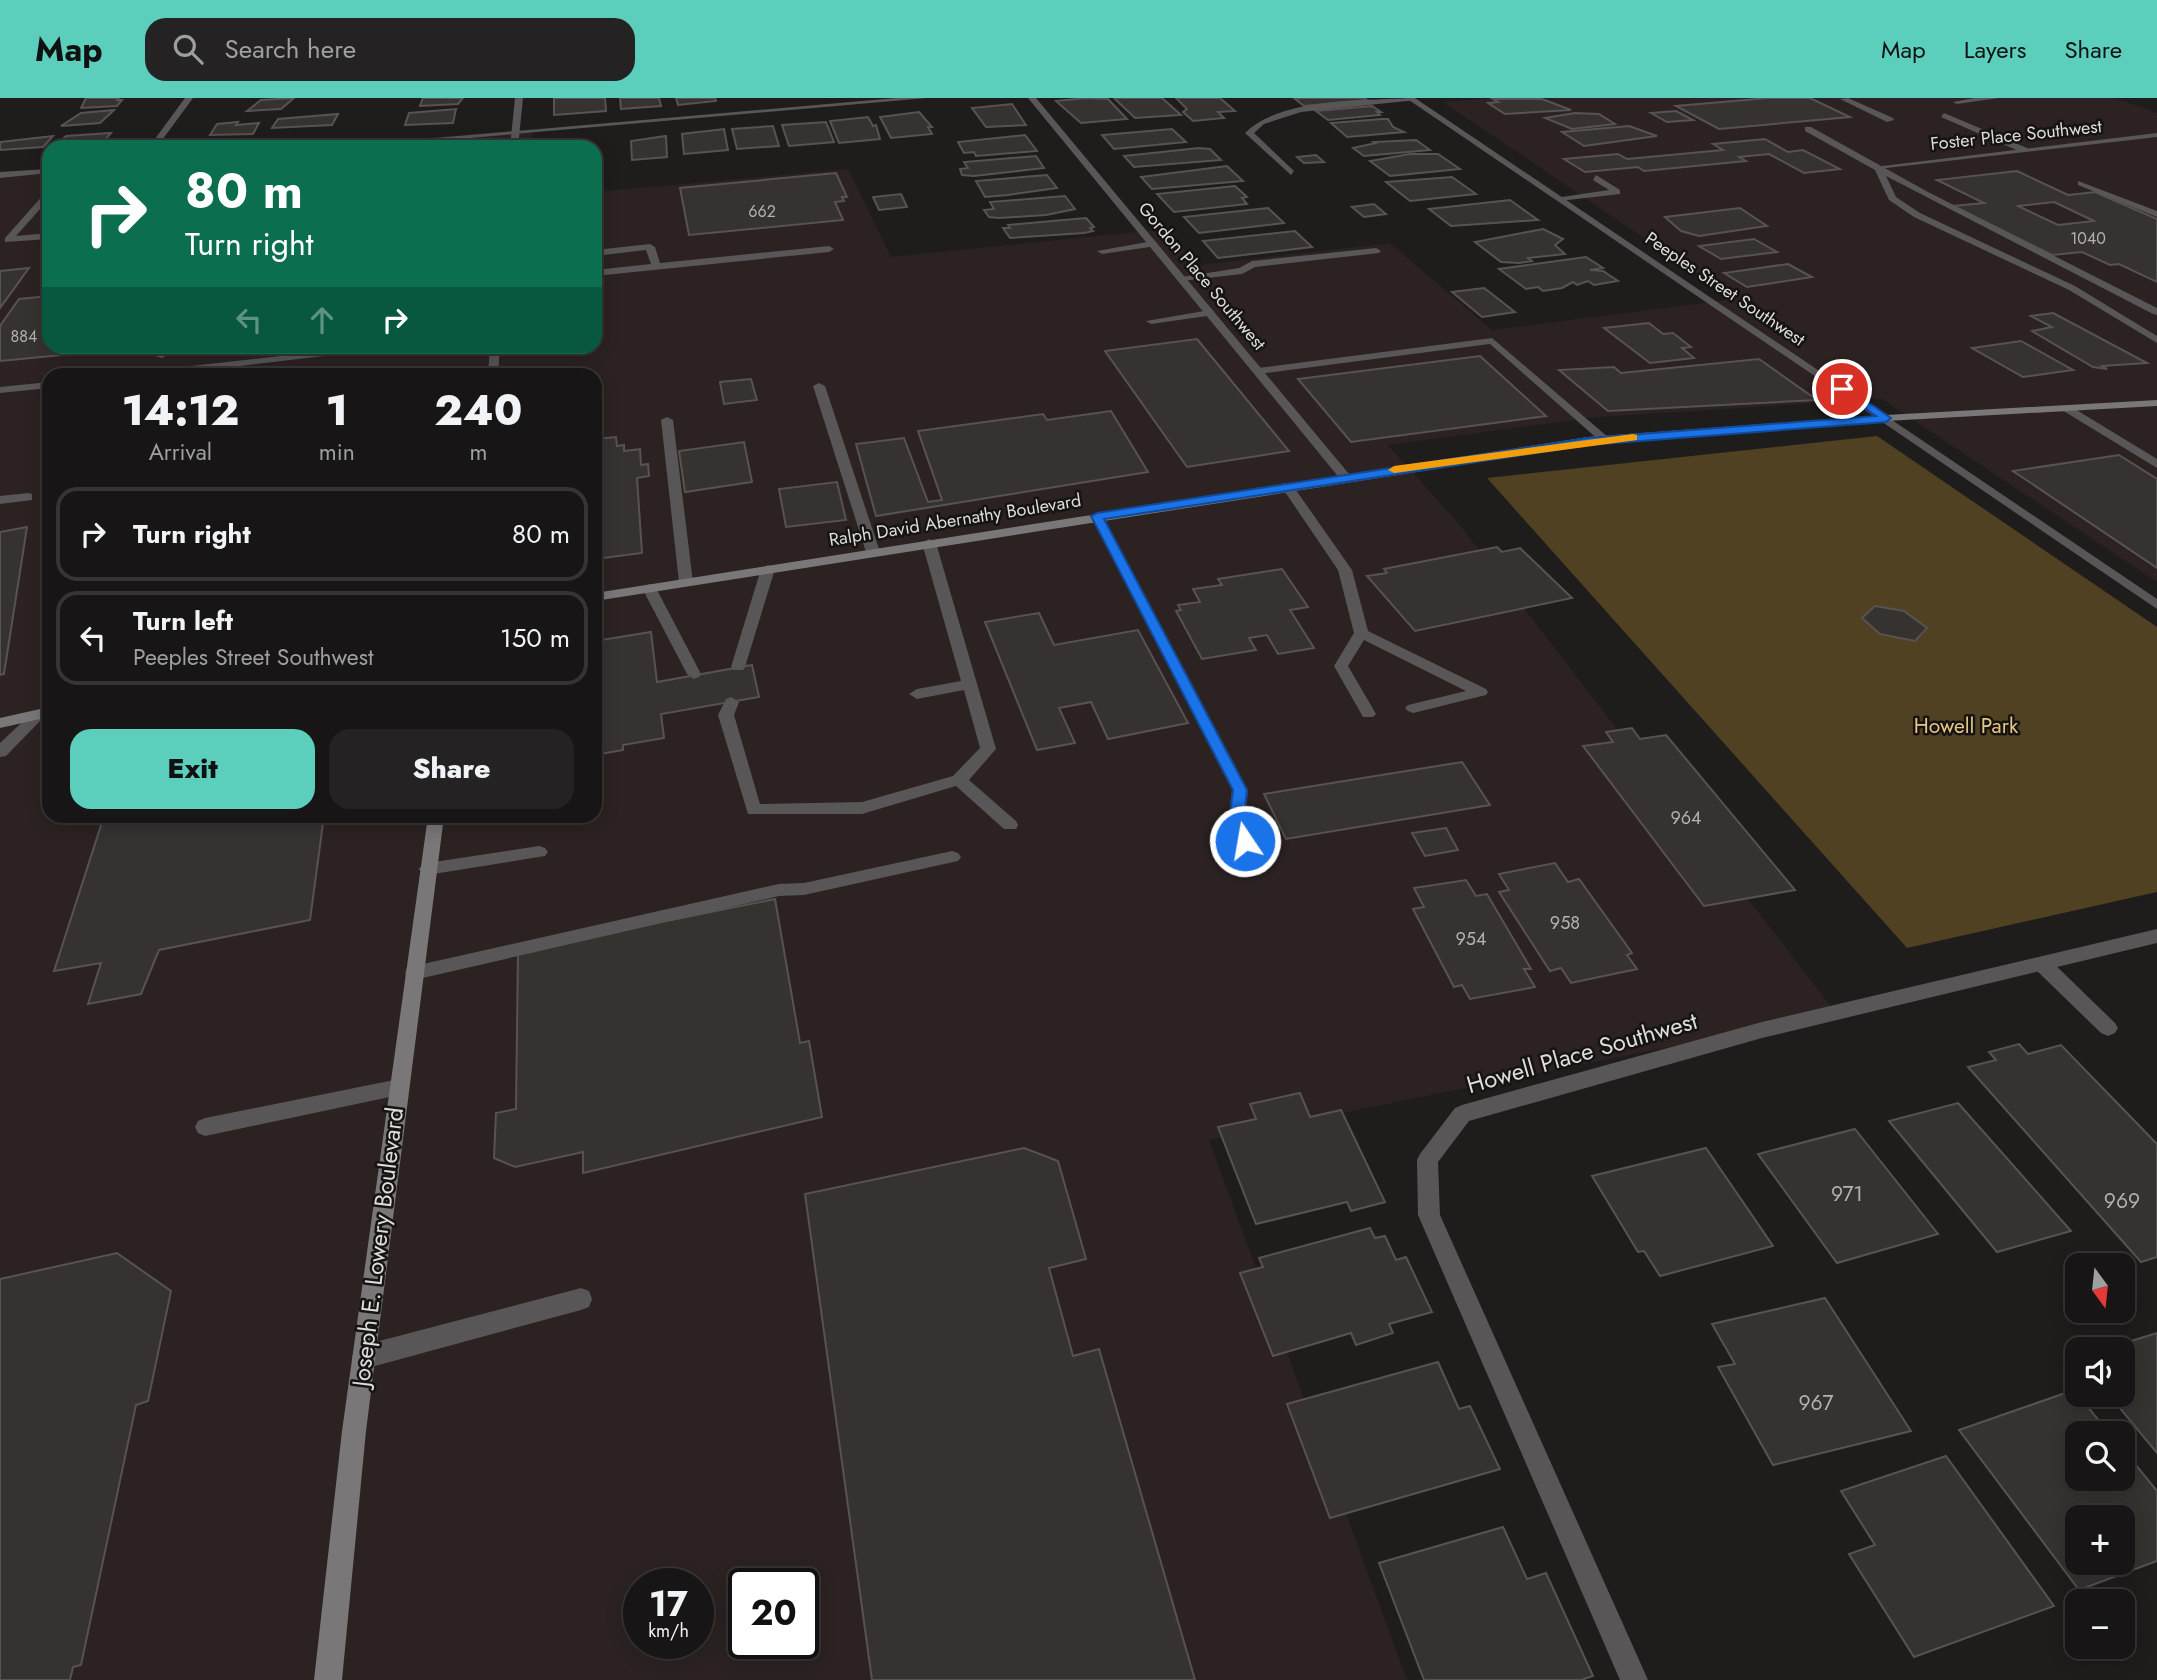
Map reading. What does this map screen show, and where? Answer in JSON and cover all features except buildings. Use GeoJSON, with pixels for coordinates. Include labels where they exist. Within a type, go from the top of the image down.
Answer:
{"type":"FeatureCollection","features":[{"type":"Feature","properties":{"kind":"main road","name":"Ralph David Abernathy Boulevard"},"geometry":{"type":"LineString","coordinates":[[602,596],[1287,486],[1605,440],[1886,418],[2157,402]]}},
{"type":"Feature","properties":{"kind":"main road"},"geometry":{"type":"LineString","coordinates":[[0,723],[42,713]]}},
{"type":"Feature","properties":{"kind":"main road","name":"Joseph E. Lowery Boulevard"},"geometry":{"type":"LineString","coordinates":[[328,1680],[364,1357],[435,823]]}},
{"type":"Feature","properties":{"kind":"street"},"geometry":{"type":"LineString","coordinates":[[158,140],[189,98]]}},
{"type":"Feature","properties":{"kind":"street"},"geometry":{"type":"LineString","coordinates":[[515,140],[519,98]]}},
{"type":"Feature","properties":{"kind":"street"},"geometry":{"type":"LineString","coordinates":[[430,140],[923,98]]}},
{"type":"Feature","properties":{"kind":"street","name":"Gordon Place Southwest"},"geometry":{"type":"LineString","coordinates":[[1032,98],[1345,477]]}},
{"type":"Feature","properties":{"kind":"street"},"geometry":{"type":"LineString","coordinates":[[1957,102],[1995,98]]}},
{"type":"Feature","properties":{"kind":"street"},"geometry":{"type":"LineString","coordinates":[[1291,173],[1249,133],[1255,125],[1281,113],[1412,99]]}},
{"type":"Feature","properties":{"kind":"street","name":"Peeples Street Southwest"},"geometry":{"type":"LineString","coordinates":[[1412,99],[1886,418],[2157,605]]}},
{"type":"Feature","properties":{"kind":"street"},"geometry":{"type":"LineString","coordinates":[[1844,99],[1890,120]]}},
{"type":"Feature","properties":{"kind":"street"},"geometry":{"type":"LineString","coordinates":[[1944,115],[2024,150]]}},
{"type":"Feature","properties":{"kind":"street"},"geometry":{"type":"LineString","coordinates":[[1808,129],[1925,194],[2157,312]]}},
{"type":"Feature","properties":{"kind":"street","name":"Foster Place Southwest"},"geometry":{"type":"LineString","coordinates":[[1878,167],[2157,135]]}},
{"type":"Feature","properties":{"kind":"street"},"geometry":{"type":"LineString","coordinates":[[2008,151],[2028,160]]}},
{"type":"Feature","properties":{"kind":"street"},"geometry":{"type":"LineString","coordinates":[[1878,167],[1892,198],[1917,215],[2072,288],[2157,340]]}},
{"type":"Feature","properties":{"kind":"street"},"geometry":{"type":"LineString","coordinates":[[0,175],[42,172]]}},
{"type":"Feature","properties":{"kind":"street"},"geometry":{"type":"LineString","coordinates":[[1559,198],[1617,192],[1596,178]]}},
{"type":"Feature","properties":{"kind":"street"},"geometry":{"type":"LineString","coordinates":[[2081,183],[2157,214]]}},
{"type":"Feature","properties":{"kind":"street"},"geometry":{"type":"LineString","coordinates":[[4,240],[42,199]]}},
{"type":"Feature","properties":{"kind":"street"},"geometry":{"type":"LineString","coordinates":[[4,240],[42,237]]}},
{"type":"Feature","properties":{"kind":"street"},"geometry":{"type":"LineString","coordinates":[[1102,251],[1153,244]]}},
{"type":"Feature","properties":{"kind":"street"},"geometry":{"type":"LineString","coordinates":[[602,252],[650,247],[657,267]]}},
{"type":"Feature","properties":{"kind":"street"},"geometry":{"type":"LineString","coordinates":[[602,272],[829,249]]}},
{"type":"Feature","properties":{"kind":"street"},"geometry":{"type":"LineString","coordinates":[[1181,278],[1242,271],[1252,264],[1376,251]]}},
{"type":"Feature","properties":{"kind":"street"},"geometry":{"type":"LineString","coordinates":[[1151,321],[1210,313]]}},
{"type":"Feature","properties":{"kind":"street"},"geometry":{"type":"LineString","coordinates":[[1258,371],[1492,341],[1605,440]]}},
{"type":"Feature","properties":{"kind":"street"},"geometry":{"type":"LineString","coordinates":[[154,368],[162,355],[157,354]]}},
{"type":"Feature","properties":{"kind":"street"},"geometry":{"type":"LineString","coordinates":[[205,368],[331,354]]}},
{"type":"Feature","properties":{"kind":"street"},"geometry":{"type":"LineString","coordinates":[[0,390],[42,386]]}},
{"type":"Feature","properties":{"kind":"street"},"geometry":{"type":"LineString","coordinates":[[819,386],[873,552]]}},
{"type":"Feature","properties":{"kind":"street"},"geometry":{"type":"LineString","coordinates":[[2066,408],[2157,464]]}},
{"type":"Feature","properties":{"kind":"street"},"geometry":{"type":"LineString","coordinates":[[667,420],[685,582]]}},
{"type":"Feature","properties":{"kind":"street"},"geometry":{"type":"LineString","coordinates":[[1287,486],[1345,570],[1361,633],[1341,666],[1368,713]]}},
{"type":"Feature","properties":{"kind":"street"},"geometry":{"type":"LineString","coordinates":[[0,500],[28,496]]}},
{"type":"Feature","properties":{"kind":"street"},"geometry":{"type":"LineString","coordinates":[[1097,516],[1240,790],[1237,818],[1245,841]]}},
{"type":"Feature","properties":{"kind":"street"},"geometry":{"type":"LineString","coordinates":[[724,708],[754,810],[862,808],[959,780],[988,750],[929,543]]}},
{"type":"Feature","properties":{"kind":"street"},"geometry":{"type":"LineString","coordinates":[[738,667],[768,569]]}},
{"type":"Feature","properties":{"kind":"street"},"geometry":{"type":"LineString","coordinates":[[649,588],[694,674]]}},
{"type":"Feature","properties":{"kind":"street"},"geometry":{"type":"LineString","coordinates":[[1361,633],[1481,692],[1413,708]]}},
{"type":"Feature","properties":{"kind":"street"},"geometry":{"type":"LineString","coordinates":[[917,694],[970,684]]}},
{"type":"Feature","properties":{"kind":"street"},"geometry":{"type":"LineString","coordinates":[[0,752],[42,715]]}},
{"type":"Feature","properties":{"kind":"street"},"geometry":{"type":"LineString","coordinates":[[959,780],[1010,825]]}},
{"type":"Feature","properties":{"kind":"street"},"geometry":{"type":"LineString","coordinates":[[427,869],[539,852]]}},
{"type":"Feature","properties":{"kind":"street"},"geometry":{"type":"LineString","coordinates":[[414,973],[779,890],[804,889],[952,857]]}},
{"type":"Feature","properties":{"kind":"street","name":"Howell Place Southwest"},"geometry":{"type":"LineString","coordinates":[[1634,1680],[1429,1215],[1427,1160],[1462,1114],[1762,1030],[2157,936]]}},
{"type":"Feature","properties":{"kind":"street"},"geometry":{"type":"LineString","coordinates":[[2042,964],[2108,1028]]}},
{"type":"Feature","properties":{"kind":"street"},"geometry":{"type":"LineString","coordinates":[[205,1127],[399,1087]]}},
{"type":"Feature","properties":{"kind":"street"},"geometry":{"type":"LineString","coordinates":[[364,1357],[581,1299]]}},
{"type":"Feature","properties":{"kind":"shaded area"},"geometry":{"type":"Polygon","coordinates":[[[1495,98],[2115,98],[2157,113],[2157,582],[1882,399],[1598,417],[1388,445],[1459,524],[1836,1013],[1209,1140],[1407,1680],[0,1680],[0,172],[42,169],[42,354],[602,354],[602,191],[848,169],[891,257],[1165,229],[1199,265],[1390,243],[1492,330],[1734,299],[1443,102],[1495,98]]]}},
{"type":"Feature","properties":{"kind":"shaded area"},"geometry":{"type":"Polygon","coordinates":[[[533,129],[532,140],[399,140],[533,129]]]}},
{"type":"Feature","properties":{"kind":"green space","name":"Howell Park"},"geometry":{"type":"Polygon","coordinates":[[[1877,436],[2157,627],[2157,892],[1907,948],[1487,478],[1877,436]]]}},
{"type":"Feature","properties":{"kind":"slow traffic"},"geometry":{"type":"LineString","coordinates":[[1394,470],[1588,441],[1633,438]]}},
{"type":"Feature","properties":{"kind":"route"},"geometry":{"type":"LineString","coordinates":[[1245,841],[1237,818],[1240,790],[1097,516],[1588,441],[1886,418],[1842,389]]}}]}
